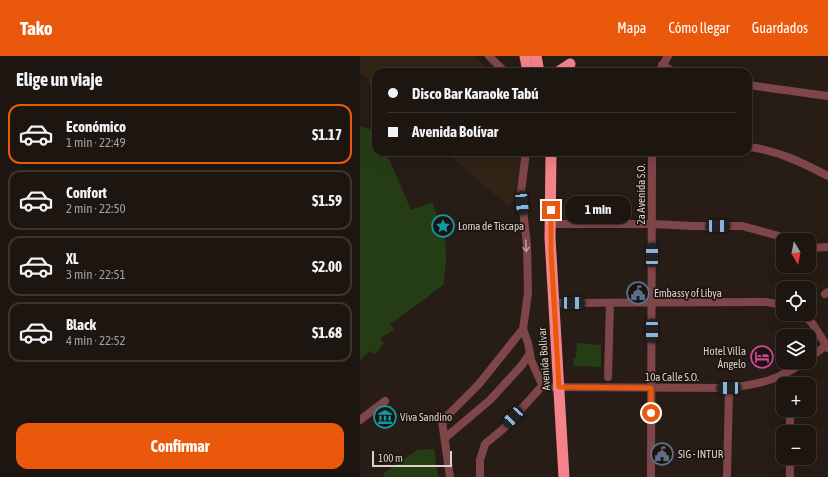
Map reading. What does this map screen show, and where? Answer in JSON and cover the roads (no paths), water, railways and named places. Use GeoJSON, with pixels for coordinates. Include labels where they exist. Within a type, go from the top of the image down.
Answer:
{"type":"FeatureCollection","features":[{"type":"Feature","properties":{"kind":"highway"},"geometry":{"type":"LineString","coordinates":[[525,56],[527,68]]}},
{"type":"Feature","properties":{"kind":"highway"},"geometry":{"type":"LineString","coordinates":[[536,56],[540,68]]}},
{"type":"Feature","properties":{"kind":"highway","name":"Avenida Bolívar"},"geometry":{"type":"LineString","coordinates":[[542,156],[546,224],[550,238]]}},
{"type":"Feature","properties":{"kind":"highway","name":"Avenida Bolívar"},"geometry":{"type":"LineString","coordinates":[[550,156],[550,238],[564,477]]}},
{"type":"Feature","properties":{"kind":"highway"},"geometry":{"type":"LineString","coordinates":[[545,206],[548,222],[551,224]]}},
{"type":"Feature","properties":{"kind":"street"},"geometry":{"type":"LineString","coordinates":[[662,68],[668,56]]}},
{"type":"Feature","properties":{"kind":"street"},"geometry":{"type":"LineString","coordinates":[[492,59],[502,68]]}},
{"type":"Feature","properties":{"kind":"street"},"geometry":{"type":"LineString","coordinates":[[752,86],[828,96]]}},
{"type":"Feature","properties":{"kind":"street"},"geometry":{"type":"LineString","coordinates":[[752,148],[773,152],[799,162],[828,176]]}},
{"type":"Feature","properties":{"kind":"street"},"geometry":{"type":"LineString","coordinates":[[480,477],[480,460],[485,444],[503,428],[544,384],[541,382],[531,360],[528,343],[523,329],[528,293],[527,245],[521,192],[526,156]]}},
{"type":"Feature","properties":{"kind":"street","name":"2a Avenida S.O."},"geometry":{"type":"LineString","coordinates":[[651,477],[652,156]]}},
{"type":"Feature","properties":{"kind":"street"},"geometry":{"type":"LineString","coordinates":[[551,224],[742,226],[776,235]]}},
{"type":"Feature","properties":{"kind":"street"},"geometry":{"type":"LineString","coordinates":[[816,248],[828,247]]}},
{"type":"Feature","properties":{"kind":"street"},"geometry":{"type":"LineString","coordinates":[[553,302],[766,302],[776,304]]}},
{"type":"Feature","properties":{"kind":"street"},"geometry":{"type":"LineString","coordinates":[[608,377],[610,303]]}},
{"type":"Feature","properties":{"kind":"street"},"geometry":{"type":"LineString","coordinates":[[810,321],[827,346],[816,353]]}},
{"type":"Feature","properties":{"kind":"street"},"geometry":{"type":"LineString","coordinates":[[450,477],[442,421],[479,384],[523,329]]}},
{"type":"Feature","properties":{"kind":"street"},"geometry":{"type":"LineString","coordinates":[[445,438],[490,400],[522,365],[530,353]]}},
{"type":"Feature","properties":{"kind":"street","name":"10a Calle S.O."},"geometry":{"type":"LineString","coordinates":[[544,384],[548,387],[729,388],[754,384],[784,374],[792,369]]}},
{"type":"Feature","properties":{"kind":"street"},"geometry":{"type":"LineString","coordinates":[[727,477],[729,388]]}},
{"type":"Feature","properties":{"kind":"street"},"geometry":{"type":"LineString","coordinates":[[360,420],[385,401]]}},
{"type":"Feature","properties":{"kind":"street"},"geometry":{"type":"LineString","coordinates":[[790,465],[790,477]]}},
{"type":"Feature","properties":{"kind":"place","name":"Loma de Tiscapa"},"geometry":{"type":"Point","coordinates":[443,226]}},
{"type":"Feature","properties":{"kind":"place","name":"Embassy of Libya"},"geometry":{"type":"Point","coordinates":[638,293]}},
{"type":"Feature","properties":{"kind":"place","name":"Hotel Villa Ángelo"},"geometry":{"type":"Point","coordinates":[762,357]}},
{"type":"Feature","properties":{"kind":"place","name":"Viva Sandino"},"geometry":{"type":"Point","coordinates":[385,417]}},
{"type":"Feature","properties":{"kind":"place","name":"SIG - INTUR"},"geometry":{"type":"Point","coordinates":[662,454]}}]}
